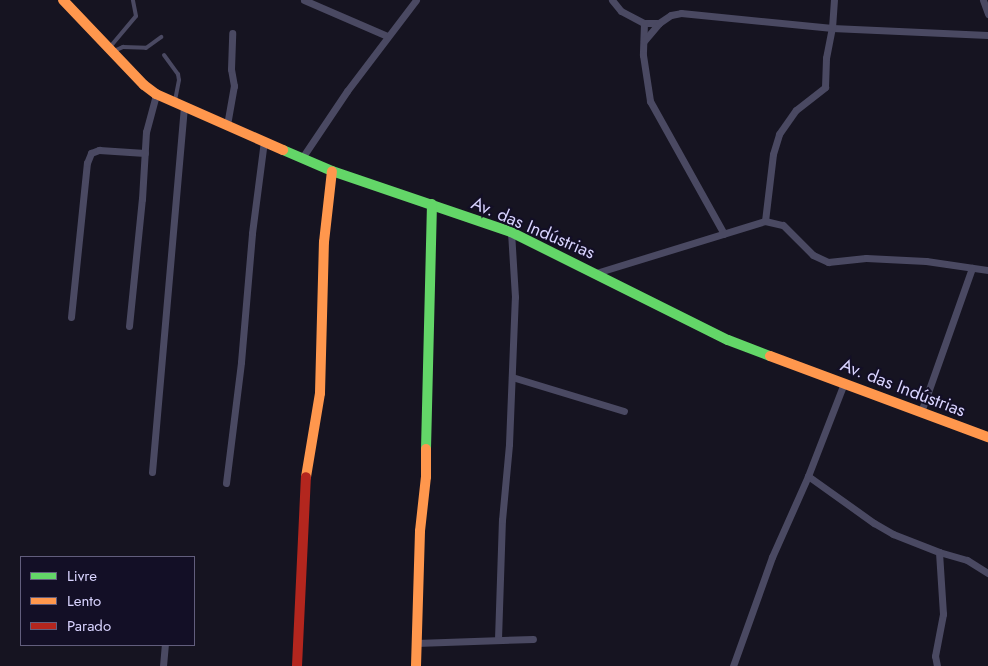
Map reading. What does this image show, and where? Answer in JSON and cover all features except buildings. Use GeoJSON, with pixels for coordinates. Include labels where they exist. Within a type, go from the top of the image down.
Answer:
{"type":"FeatureCollection","features":[{"type":"Feature","properties":{"kind":"street","name":"Av. das Indústrias"},"geometry":{"type":"LineString","coordinates":[[63,0],[110,50],[156,94],[332,171],[511,232],[728,340],[988,437]]}},
{"type":"Feature","properties":{"kind":"street"},"geometry":{"type":"LineString","coordinates":[[304,0],[387,36]]}},
{"type":"Feature","properties":{"kind":"street"},"geometry":{"type":"LineString","coordinates":[[302,158],[387,36],[416,0]]}},
{"type":"Feature","properties":{"kind":"street"},"geometry":{"type":"LineString","coordinates":[[612,0],[620,11],[644,22],[659,23]]}},
{"type":"Feature","properties":{"kind":"street"},"geometry":{"type":"LineString","coordinates":[[765,221],[773,154],[779,134],[796,110],[826,87],[826,58],[832,28],[834,0]]}},
{"type":"Feature","properties":{"kind":"street"},"geometry":{"type":"LineString","coordinates":[[983,0],[988,14]]}},
{"type":"Feature","properties":{"kind":"street"},"geometry":{"type":"LineString","coordinates":[[644,41],[659,23],[671,15],[681,13],[832,28],[988,35]]}},
{"type":"Feature","properties":{"kind":"street"},"geometry":{"type":"LineString","coordinates":[[644,22],[644,70],[653,108],[663,121],[670,141],[724,234]]}},
{"type":"Feature","properties":{"kind":"street"},"geometry":{"type":"LineString","coordinates":[[227,125],[234,86],[230,69],[232,33]]}},
{"type":"Feature","properties":{"kind":"street"},"geometry":{"type":"LineString","coordinates":[[128,326],[146,132],[156,94]]}},
{"type":"Feature","properties":{"kind":"street"},"geometry":{"type":"LineString","coordinates":[[152,472],[179,104]]}},
{"type":"Feature","properties":{"kind":"street"},"geometry":{"type":"LineString","coordinates":[[226,483],[241,362],[252,234],[264,141]]}},
{"type":"Feature","properties":{"kind":"street"},"geometry":{"type":"LineString","coordinates":[[71,316],[87,163],[91,153],[99,150],[145,153]]}},
{"type":"Feature","properties":{"kind":"street"},"geometry":{"type":"LineString","coordinates":[[297,666],[305,486],[320,393],[324,242],[332,171]]}},
{"type":"Feature","properties":{"kind":"street"},"geometry":{"type":"LineString","coordinates":[[416,666],[420,530],[426,477],[432,204]]}},
{"type":"Feature","properties":{"kind":"street"},"geometry":{"type":"LineString","coordinates":[[596,273],[765,221],[783,225],[813,255],[828,262],[866,258],[906,260],[988,270]]}},
{"type":"Feature","properties":{"kind":"street"},"geometry":{"type":"LineString","coordinates":[[498,639],[502,520],[509,444],[515,297],[511,232]]}},
{"type":"Feature","properties":{"kind":"street"},"geometry":{"type":"LineString","coordinates":[[921,412],[972,268]]}},
{"type":"Feature","properties":{"kind":"street"},"geometry":{"type":"LineString","coordinates":[[512,377],[624,411]]}},
{"type":"Feature","properties":{"kind":"street"},"geometry":{"type":"LineString","coordinates":[[733,666],[772,557],[808,476],[844,383]]}},
{"type":"Feature","properties":{"kind":"street"},"geometry":{"type":"LineString","coordinates":[[808,476],[874,523],[893,534],[939,552],[967,560],[988,573]]}},
{"type":"Feature","properties":{"kind":"street"},"geometry":{"type":"LineString","coordinates":[[937,666],[935,656],[944,614],[939,552]]}},
{"type":"Feature","properties":{"kind":"street"},"geometry":{"type":"LineString","coordinates":[[416,643],[533,639]]}},
{"type":"Feature","properties":{"kind":"street"},"geometry":{"type":"LineString","coordinates":[[163,666],[165,646]]}},
{"type":"Feature","properties":{"kind":"lane"},"geometry":{"type":"LineString","coordinates":[[110,50],[136,16],[133,0]]}},
{"type":"Feature","properties":{"kind":"lane"},"geometry":{"type":"LineString","coordinates":[[110,50],[123,47],[146,48],[161,37]]}},
{"type":"Feature","properties":{"kind":"lane"},"geometry":{"type":"LineString","coordinates":[[164,55],[179,80],[179,104]]}},
{"type":"Feature","properties":{"kind":"traffic: fast"},"geometry":{"type":"LineString","coordinates":[[283,150],[332,171],[511,232],[728,340],[770,356]]}},
{"type":"Feature","properties":{"kind":"traffic: fast"},"geometry":{"type":"LineString","coordinates":[[426,449],[432,204]]}},
{"type":"Feature","properties":{"kind":"traffic: slow"},"geometry":{"type":"LineString","coordinates":[[63,0],[144,85],[156,94],[283,150]]}},
{"type":"Feature","properties":{"kind":"traffic: slow"},"geometry":{"type":"LineString","coordinates":[[306,477],[320,393],[324,242],[332,171]]}},
{"type":"Feature","properties":{"kind":"traffic: slow"},"geometry":{"type":"LineString","coordinates":[[770,356],[988,437]]}},
{"type":"Feature","properties":{"kind":"traffic: slow"},"geometry":{"type":"LineString","coordinates":[[416,666],[420,531],[426,477],[426,449]]}},
{"type":"Feature","properties":{"kind":"traffic: jam"},"geometry":{"type":"LineString","coordinates":[[297,666],[306,477]]}}]}
